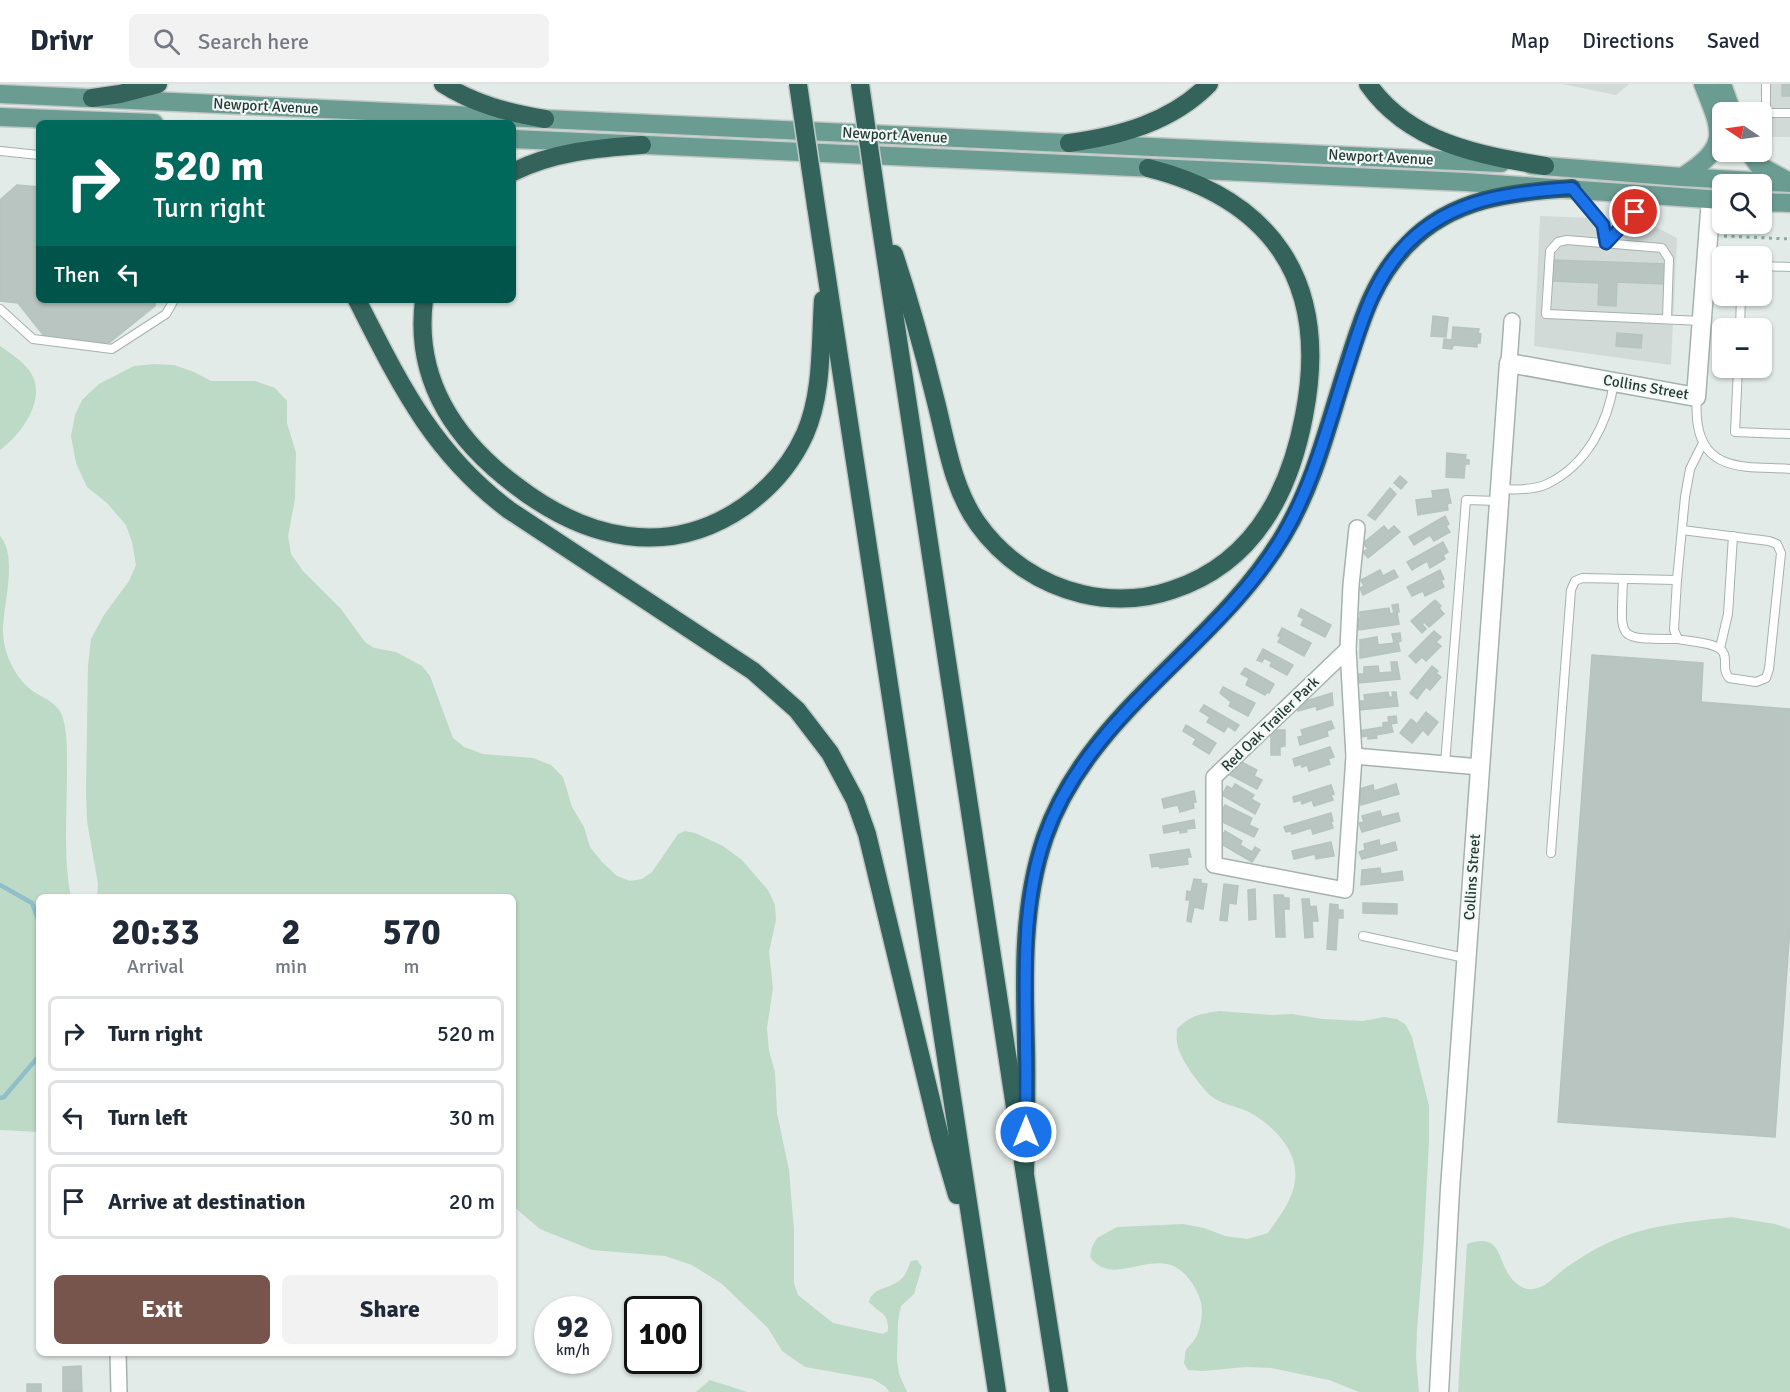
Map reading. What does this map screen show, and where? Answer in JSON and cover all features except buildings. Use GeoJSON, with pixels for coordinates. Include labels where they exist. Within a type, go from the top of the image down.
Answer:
{"type":"FeatureCollection","features":[{"type":"Feature","properties":{"kind":"highway"},"geometry":{"type":"LineString","coordinates":[[92,98],[127,93],[158,84]]}},
{"type":"Feature","properties":{"kind":"highway"},"geometry":{"type":"LineString","coordinates":[[443,84],[489,106],[545,119]]}},
{"type":"Feature","properties":{"kind":"highway"},"geometry":{"type":"LineString","coordinates":[[798,84],[997,1392]]}},
{"type":"Feature","properties":{"kind":"highway"},"geometry":{"type":"LineString","coordinates":[[860,84],[1059,1392]]}},
{"type":"Feature","properties":{"kind":"highway"},"geometry":{"type":"LineString","coordinates":[[1069,143],[1104,137],[1146,125],[1182,107],[1209,84]]}},
{"type":"Feature","properties":{"kind":"highway"},"geometry":{"type":"LineString","coordinates":[[1368,84],[1392,111],[1418,130],[1437,140],[1486,155],[1545,166]]}},
{"type":"Feature","properties":{"kind":"highway"},"geometry":{"type":"LineString","coordinates":[[516,171],[562,154],[642,145]]}},
{"type":"Feature","properties":{"kind":"highway"},"geometry":{"type":"LineString","coordinates":[[879,208],[914,313],[955,478],[979,526],[1012,560],[1052,584],[1101,597],[1128,598],[1154,595],[1190,584],[1219,567],[1244,546],[1269,513],[1286,480],[1299,441],[1308,398],[1310,349],[1307,314],[1300,291],[1286,259],[1270,236],[1248,215],[1214,192],[1182,178],[1148,168]]}},
{"type":"Feature","properties":{"kind":"highway"},"geometry":{"type":"LineString","coordinates":[[1025,1174],[1025,958],[1029,912],[1041,849],[1051,821],[1069,784],[1106,733],[1224,611],[1252,580],[1278,544],[1300,505],[1314,471],[1367,304],[1382,275],[1395,257],[1427,227],[1446,214],[1464,206],[1508,194],[1572,188]]}},
{"type":"Feature","properties":{"kind":"highway"},"geometry":{"type":"LineString","coordinates":[[424,303],[423,335],[426,361],[433,387],[454,424],[484,459],[530,496],[565,518],[603,532],[629,537],[656,538],[702,528],[736,512],[767,487],[792,457],[807,428],[816,395],[825,262]]}},
{"type":"Feature","properties":{"kind":"highway"},"geometry":{"type":"LineString","coordinates":[[359,303],[400,385],[417,412],[442,447],[472,480],[509,510],[753,671],[796,710],[826,747],[848,785],[867,834],[940,1137],[976,1255]]}},
{"type":"Feature","properties":{"kind":"main road"},"geometry":{"type":"LineString","coordinates":[[1682,177],[1702,164],[1718,143],[1719,127],[1703,84]]}},
{"type":"Feature","properties":{"kind":"main road"},"geometry":{"type":"LineString","coordinates":[[1722,84],[1728,102]]}},
{"type":"Feature","properties":{"kind":"main road","name":"Newport Avenue"},"geometry":{"type":"LineString","coordinates":[[0,94],[1545,166],[1790,183]]}},
{"type":"Feature","properties":{"kind":"main road"},"geometry":{"type":"LineString","coordinates":[[0,117],[76,120]]}},
{"type":"Feature","properties":{"kind":"main road","name":"Newport Avenue"},"geometry":{"type":"LineString","coordinates":[[516,139],[1572,188],[1712,200]]}},
{"type":"Feature","properties":{"kind":"main road"},"geometry":{"type":"LineString","coordinates":[[1756,162],[1790,183]]}},
{"type":"Feature","properties":{"kind":"main road"},"geometry":{"type":"LineString","coordinates":[[1772,202],[1790,203]]}},
{"type":"Feature","properties":{"kind":"street","name":"Collins Street"},"geometry":{"type":"LineString","coordinates":[[1509,363],[1696,397],[1712,234]]}},
{"type":"Feature","properties":{"kind":"street","name":"Collins Street"},"geometry":{"type":"LineString","coordinates":[[1439,1392],[1450,1201],[1512,321]]}},
{"type":"Feature","properties":{"kind":"street","name":"Red Oak Trailer Park"},"geometry":{"type":"LineString","coordinates":[[1348,649],[1214,777],[1214,865],[1346,890],[1354,756],[1348,649],[1357,528]]}},
{"type":"Feature","properties":{"kind":"street"},"geometry":{"type":"LineString","coordinates":[[1354,756],[1480,767]]}},
{"type":"Feature","properties":{"kind":"street"},"geometry":{"type":"LineString","coordinates":[[118,1356],[118,1392]]}},
{"type":"Feature","properties":{"kind":"lane"},"geometry":{"type":"LineString","coordinates":[[1766,84],[1766,113],[1790,113]]}},
{"type":"Feature","properties":{"kind":"lane"},"geometry":{"type":"LineString","coordinates":[[0,152],[36,154]]}},
{"type":"Feature","properties":{"kind":"lane"},"geometry":{"type":"LineString","coordinates":[[1572,188],[1603,225],[1606,243]]}},
{"type":"Feature","properties":{"kind":"lane"},"geometry":{"type":"LineString","coordinates":[[1606,243],[1654,195]]}},
{"type":"Feature","properties":{"kind":"lane"},"geometry":{"type":"LineString","coordinates":[[1667,319],[1670,269],[1669,259],[1662,248],[1567,240],[1554,245],[1548,257],[1546,314],[1702,321]]}},
{"type":"Feature","properties":{"kind":"lane"},"geometry":{"type":"LineString","coordinates":[[1772,266],[1790,267]]}},
{"type":"Feature","properties":{"kind":"lane"},"geometry":{"type":"LineString","coordinates":[[0,309],[33,339],[112,349],[166,314],[172,303]]}},
{"type":"Feature","properties":{"kind":"lane"},"geometry":{"type":"LineString","coordinates":[[1738,378],[1735,432],[1790,435]]}},
{"type":"Feature","properties":{"kind":"lane"},"geometry":{"type":"LineString","coordinates":[[1446,764],[1466,500],[1546,485],[1570,470],[1593,443],[1604,423],[1614,381]]}},
{"type":"Feature","properties":{"kind":"lane"},"geometry":{"type":"LineString","coordinates":[[1696,397],[1698,426],[1703,443],[1718,460],[1729,465],[1790,469]]}},
{"type":"Feature","properties":{"kind":"lane"},"geometry":{"type":"LineString","coordinates":[[1678,639],[1674,630],[1682,530],[1690,469],[1703,443]]}},
{"type":"Feature","properties":{"kind":"lane"},"geometry":{"type":"LineString","coordinates":[[1623,580],[1621,625],[1624,633],[1641,639],[1678,639],[1712,645],[1720,648],[1724,655],[1724,670],[1729,678],[1756,682],[1766,678],[1769,669],[1781,553],[1778,544],[1768,540],[1682,530]]}},
{"type":"Feature","properties":{"kind":"lane"},"geometry":{"type":"LineString","coordinates":[[1720,648],[1728,614],[1733,536]]}},
{"type":"Feature","properties":{"kind":"lane"},"geometry":{"type":"LineString","coordinates":[[1551,853],[1571,590],[1575,581],[1582,578],[1677,580]]}},
{"type":"Feature","properties":{"kind":"lane"},"geometry":{"type":"LineString","coordinates":[[1363,936],[1467,958]]}},
{"type":"Feature","properties":{"kind":"path"},"geometry":{"type":"LineString","coordinates":[[1724,236],[1790,239]]}},
{"type":"Feature","properties":{"kind":"shaded area"},"geometry":{"type":"Polygon","coordinates":[[[1563,84],[1629,84],[1616,95],[1563,84]]]}},
{"type":"Feature","properties":{"kind":"shaded area"},"geometry":{"type":"Polygon","coordinates":[[[1761,84],[1790,84],[1790,137],[1772,137],[1772,102],[1761,102],[1761,84]]]}},
{"type":"Feature","properties":{"kind":"shaded area"},"geometry":{"type":"Polygon","coordinates":[[[1540,216],[1642,220],[1677,238],[1671,365],[1534,346],[1540,216]]]}},
{"type":"Feature","properties":{"kind":"green space"},"geometry":{"type":"Polygon","coordinates":[[[0,346],[29,370],[36,392],[30,414],[24,425],[17,435],[0,450],[0,346]]]}},
{"type":"Feature","properties":{"kind":"green space"},"geometry":{"type":"Polygon","coordinates":[[[174,365],[211,381],[255,381],[275,388],[287,401],[287,423],[296,453],[295,499],[288,536],[291,554],[303,571],[341,609],[365,642],[374,648],[396,652],[422,666],[430,676],[453,738],[464,747],[483,754],[533,758],[551,765],[563,777],[572,807],[584,827],[590,847],[617,876],[630,881],[642,879],[652,872],[678,834],[685,831],[695,833],[723,846],[742,860],[768,890],[775,905],[776,920],[769,952],[773,988],[767,1028],[769,1051],[775,1072],[777,1113],[789,1170],[794,1230],[794,1283],[798,1295],[833,1323],[883,1334],[888,1331],[887,1320],[869,1302],[871,1297],[874,1293],[901,1279],[911,1261],[917,1260],[922,1267],[914,1294],[901,1306],[898,1322],[897,1359],[899,1374],[907,1392],[889,1392],[886,1387],[873,1379],[805,1367],[782,1351],[768,1328],[722,1284],[692,1265],[665,1256],[592,1250],[540,1229],[516,1209],[516,894],[97,894],[98,884],[87,821],[86,791],[88,665],[91,639],[104,615],[129,581],[136,565],[126,525],[107,503],[87,487],[76,463],[71,436],[75,415],[82,400],[99,384],[134,366],[174,365]]]}},
{"type":"Feature","properties":{"kind":"green space"},"geometry":{"type":"Polygon","coordinates":[[[0,536],[6,545],[9,570],[3,622],[6,650],[12,666],[22,681],[34,692],[54,704],[60,711],[64,722],[67,744],[66,851],[71,894],[36,894],[36,1132],[0,1130],[0,536]]]}},
{"type":"Feature","properties":{"kind":"green space"},"geometry":{"type":"Polygon","coordinates":[[[1219,1011],[1272,1015],[1292,1014],[1323,1019],[1363,1021],[1384,1017],[1397,1019],[1406,1025],[1412,1037],[1429,1106],[1429,1142],[1416,1358],[1419,1392],[1359,1392],[1329,1380],[1271,1368],[1188,1370],[1184,1363],[1186,1351],[1196,1336],[1202,1315],[1198,1293],[1192,1283],[1180,1270],[1167,1264],[1113,1270],[1101,1267],[1090,1257],[1097,1238],[1117,1227],[1183,1224],[1204,1228],[1225,1236],[1247,1239],[1268,1233],[1288,1201],[1294,1187],[1295,1169],[1289,1149],[1283,1140],[1258,1117],[1211,1096],[1190,1071],[1178,1048],[1177,1029],[1182,1024],[1196,1016],[1219,1011]]]}},
{"type":"Feature","properties":{"kind":"green space"},"geometry":{"type":"Polygon","coordinates":[[[1731,1217],[1775,1224],[1790,1229],[1790,1392],[1458,1392],[1467,1244],[1480,1241],[1489,1242],[1495,1247],[1512,1279],[1521,1287],[1531,1289],[1545,1284],[1592,1251],[1625,1236],[1670,1225],[1731,1217]]]}},
{"type":"Feature","properties":{"kind":"green space"},"geometry":{"type":"Polygon","coordinates":[[[710,1380],[747,1392],[696,1392],[710,1380]]]}},
{"type":"Feature","properties":{"kind":"waterway"},"geometry":{"type":"LineString","coordinates":[[0,885],[32,903],[36,914]]}},
{"type":"Feature","properties":{"kind":"waterway"},"geometry":{"type":"LineString","coordinates":[[0,1098],[4,1097],[36,1059]]}},
{"type":"Feature","properties":{"kind":"route"},"geometry":{"type":"LineString","coordinates":[[1026,1132],[1024,1007],[1026,935],[1037,866],[1051,821],[1069,784],[1095,746],[1117,720],[1240,594],[1274,551],[1300,505],[1314,471],[1367,304],[1382,275],[1402,249],[1427,227],[1446,214],[1474,202],[1522,192],[1572,188],[1603,225],[1606,243],[1635,212]]}}]}
